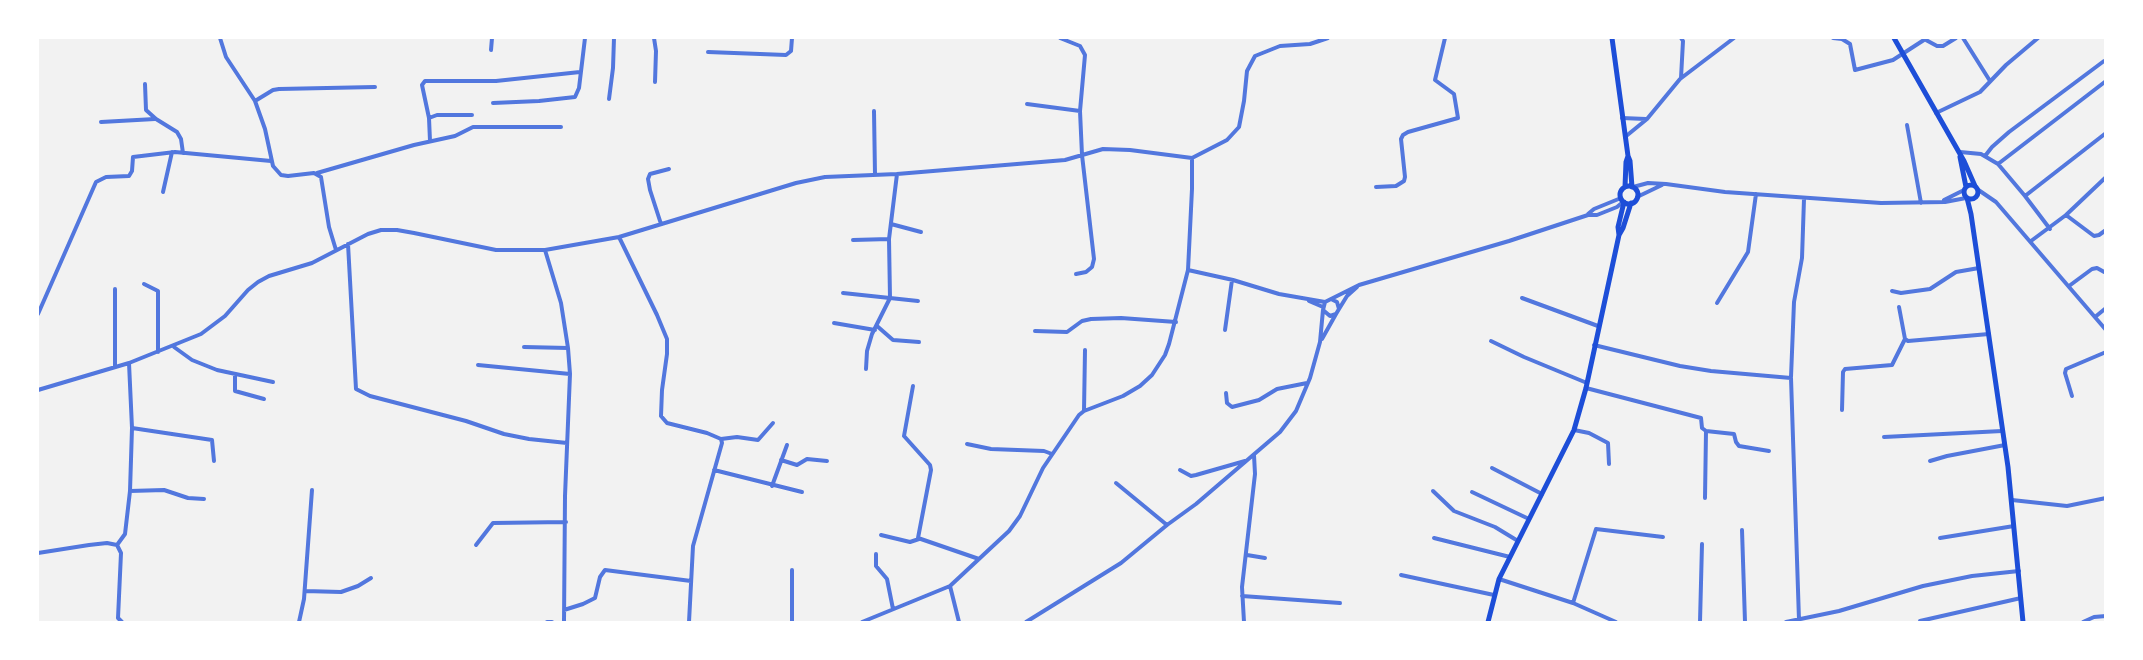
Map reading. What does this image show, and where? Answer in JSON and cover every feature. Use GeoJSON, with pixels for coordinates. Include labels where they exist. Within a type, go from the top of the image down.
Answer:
{"type":"FeatureCollection","features":[{"type":"Feature","properties":{"kind":"main road"},"geometry":{"type":"LineString","coordinates":[[1612,38],[1630,161],[1630,187]]}},
{"type":"Feature","properties":{"kind":"main road"},"geometry":{"type":"LineString","coordinates":[[1894,38],[1976,188],[1971,214]]}},
{"type":"Feature","properties":{"kind":"main road"},"geometry":{"type":"LineString","coordinates":[[1959,154],[1971,214],[2005,445],[2024,622]]}},
{"type":"Feature","properties":{"kind":"main road"},"geometry":{"type":"LineString","coordinates":[[1965,188],[1970,185],[1976,188]]}},
{"type":"Feature","properties":{"kind":"main road"},"geometry":{"type":"LineString","coordinates":[[1625,201],[1637,197],[1637,191],[1630,187]]}},
{"type":"Feature","properties":{"kind":"main road"},"geometry":{"type":"LineString","coordinates":[[1488,622],[1498,579],[1574,430],[1587,386],[1619,235],[1618,228],[1625,201],[1622,190],[1630,187]]}},
{"type":"Feature","properties":{"kind":"main road"},"geometry":{"type":"LineString","coordinates":[[1966,198],[1975,198]]}},
{"type":"Feature","properties":{"kind":"street"},"geometry":{"type":"LineString","coordinates":[[220,38],[226,57],[255,100],[265,129],[271,161],[277,171],[288,176],[317,173],[455,136],[473,127],[561,127]]}},
{"type":"Feature","properties":{"kind":"street"},"geometry":{"type":"LineString","coordinates":[[491,50],[492,38]]}},
{"type":"Feature","properties":{"kind":"street"},"geometry":{"type":"LineString","coordinates":[[493,103],[572,98],[579,91],[585,38]]}},
{"type":"Feature","properties":{"kind":"street"},"geometry":{"type":"LineString","coordinates":[[609,99],[614,68],[614,38]]}},
{"type":"Feature","properties":{"kind":"street"},"geometry":{"type":"LineString","coordinates":[[654,38],[655,82]]}},
{"type":"Feature","properties":{"kind":"street"},"geometry":{"type":"LineString","coordinates":[[708,52],[786,55],[791,51],[792,38]]}},
{"type":"Feature","properties":{"kind":"street"},"geometry":{"type":"LineString","coordinates":[[1060,38],[1080,46],[1085,55],[1080,111],[1082,155],[1094,259],[1092,267],[1086,272],[1076,274]]}},
{"type":"Feature","properties":{"kind":"street"},"geometry":{"type":"LineString","coordinates":[[38,390],[129,363],[173,346],[215,325],[258,282],[269,276],[312,263],[368,234],[381,230],[397,230],[496,250],[544,250],[619,237],[810,179],[1065,160],[1103,149],[1191,158],[1227,141],[1239,128],[1247,72],[1255,56],[1280,46],[1310,44],[1328,38]]}},
{"type":"Feature","properties":{"kind":"street"},"geometry":{"type":"LineString","coordinates":[[1376,187],[1396,186],[1404,181],[1401,139],[1403,135],[1458,118],[1454,94],[1435,80],[1445,38]]}},
{"type":"Feature","properties":{"kind":"street"},"geometry":{"type":"LineString","coordinates":[[1680,79],[1683,41],[1681,38]]}},
{"type":"Feature","properties":{"kind":"street"},"geometry":{"type":"LineString","coordinates":[[1625,137],[1647,119],[1680,79],[1734,38]]}},
{"type":"Feature","properties":{"kind":"street"},"geometry":{"type":"LineString","coordinates":[[1833,38],[1842,39],[1850,44],[1855,70],[1893,60],[1927,39],[1937,46],[1943,46],[1956,38]]}},
{"type":"Feature","properties":{"kind":"street"},"geometry":{"type":"LineString","coordinates":[[1963,38],[1990,81]]}},
{"type":"Feature","properties":{"kind":"street"},"geometry":{"type":"LineString","coordinates":[[1936,113],[1980,92],[2038,38]]}},
{"type":"Feature","properties":{"kind":"street"},"geometry":{"type":"LineString","coordinates":[[1985,156],[2009,132],[2104,61]]}},
{"type":"Feature","properties":{"kind":"street"},"geometry":{"type":"LineString","coordinates":[[430,141],[429,118],[422,85],[425,81],[496,81],[580,72]]}},
{"type":"Feature","properties":{"kind":"street"},"geometry":{"type":"LineString","coordinates":[[1998,164],[2106,81]]}},
{"type":"Feature","properties":{"kind":"street"},"geometry":{"type":"LineString","coordinates":[[146,84],[146,110],[177,132],[183,153]]}},
{"type":"Feature","properties":{"kind":"street"},"geometry":{"type":"LineString","coordinates":[[255,100],[279,89],[375,87]]}},
{"type":"Feature","properties":{"kind":"street"},"geometry":{"type":"LineString","coordinates":[[1027,104],[1080,111]]}},
{"type":"Feature","properties":{"kind":"street"},"geometry":{"type":"LineString","coordinates":[[874,111],[875,175]]}},
{"type":"Feature","properties":{"kind":"street"},"geometry":{"type":"LineString","coordinates":[[429,118],[437,115],[472,115]]}},
{"type":"Feature","properties":{"kind":"street"},"geometry":{"type":"LineString","coordinates":[[1622,118],[1647,119]]}},
{"type":"Feature","properties":{"kind":"street"},"geometry":{"type":"LineString","coordinates":[[101,122],[156,119]]}},
{"type":"Feature","properties":{"kind":"street"},"geometry":{"type":"LineString","coordinates":[[1907,125],[1921,203]]}},
{"type":"Feature","properties":{"kind":"street"},"geometry":{"type":"LineString","coordinates":[[2025,196],[2106,133]]}},
{"type":"Feature","properties":{"kind":"street"},"geometry":{"type":"LineString","coordinates":[[38,314],[96,182],[106,177],[129,176],[132,171],[132,159],[135,156],[172,152],[271,161]]}},
{"type":"Feature","properties":{"kind":"street"},"geometry":{"type":"LineString","coordinates":[[163,192],[172,152]]}},
{"type":"Feature","properties":{"kind":"street"},"geometry":{"type":"LineString","coordinates":[[1959,154],[1974,153],[1985,156],[1998,164],[2050,228]]}},
{"type":"Feature","properties":{"kind":"street"},"geometry":{"type":"LineString","coordinates":[[862,622],[950,586],[1003,539],[1013,526],[1052,454],[1084,411],[1123,396],[1147,381],[1165,355],[1176,322],[1188,270],[1192,189],[1191,158]]}},
{"type":"Feature","properties":{"kind":"street"},"geometry":{"type":"LineString","coordinates":[[661,224],[648,178],[650,174],[669,170]]}},
{"type":"Feature","properties":{"kind":"street"},"geometry":{"type":"LineString","coordinates":[[317,173],[322,180],[329,227],[336,250]]}},
{"type":"Feature","properties":{"kind":"street"},"geometry":{"type":"LineString","coordinates":[[866,369],[867,351],[890,298],[889,239],[897,174]]}},
{"type":"Feature","properties":{"kind":"street"},"geometry":{"type":"LineString","coordinates":[[2031,241],[2066,215],[2105,178]]}},
{"type":"Feature","properties":{"kind":"street"},"geometry":{"type":"LineString","coordinates":[[1630,187],[1648,183],[1665,183],[1756,194],[1855,202],[1921,203],[1966,198]]}},
{"type":"Feature","properties":{"kind":"street"},"geometry":{"type":"LineString","coordinates":[[1637,197],[1665,183]]}},
{"type":"Feature","properties":{"kind":"street"},"geometry":{"type":"LineString","coordinates":[[1941,202],[1965,188]]}},
{"type":"Feature","properties":{"kind":"street"},"geometry":{"type":"LineString","coordinates":[[1976,188],[1996,202],[2106,330]]}},
{"type":"Feature","properties":{"kind":"street"},"geometry":{"type":"LineString","coordinates":[[1717,303],[1748,252],[1756,194]]}},
{"type":"Feature","properties":{"kind":"street"},"geometry":{"type":"LineString","coordinates":[[1799,620],[1791,378],[1793,312],[1802,258],[1804,198]]}},
{"type":"Feature","properties":{"kind":"street"},"geometry":{"type":"LineString","coordinates":[[1188,270],[1279,294],[1325,302],[1359,285],[1509,242],[1588,215],[1594,209],[1625,201]]}},
{"type":"Feature","properties":{"kind":"street"},"geometry":{"type":"LineString","coordinates":[[2066,215],[2094,236],[2099,236],[2106,230]]}},
{"type":"Feature","properties":{"kind":"street"},"geometry":{"type":"LineString","coordinates":[[891,224],[921,232]]}},
{"type":"Feature","properties":{"kind":"street"},"geometry":{"type":"LineString","coordinates":[[619,237],[667,339],[668,354],[662,390],[661,416],[667,423],[707,433],[721,440],[737,438],[758,440],[772,423]]}},
{"type":"Feature","properties":{"kind":"street"},"geometry":{"type":"LineString","coordinates":[[853,240],[889,239]]}},
{"type":"Feature","properties":{"kind":"street"},"geometry":{"type":"LineString","coordinates":[[348,244],[356,389],[370,396],[466,421],[504,434],[529,439],[567,442]]}},
{"type":"Feature","properties":{"kind":"street"},"geometry":{"type":"LineString","coordinates":[[544,250],[561,303],[570,374],[564,622]]}},
{"type":"Feature","properties":{"kind":"street"},"geometry":{"type":"LineString","coordinates":[[1892,291],[1901,293],[1930,289],[1956,272],[1979,268]]}},
{"type":"Feature","properties":{"kind":"street"},"geometry":{"type":"LineString","coordinates":[[2069,286],[2092,269],[2097,268],[2106,273]]}},
{"type":"Feature","properties":{"kind":"street"},"geometry":{"type":"LineString","coordinates":[[1225,330],[1232,280]]}},
{"type":"Feature","properties":{"kind":"street"},"geometry":{"type":"LineString","coordinates":[[144,284],[158,291],[158,352]]}},
{"type":"Feature","properties":{"kind":"street"},"geometry":{"type":"LineString","coordinates":[[1320,342],[1347,296],[1359,285]]}},
{"type":"Feature","properties":{"kind":"street"},"geometry":{"type":"LineString","coordinates":[[115,289],[115,367]]}},
{"type":"Feature","properties":{"kind":"street"},"geometry":{"type":"LineString","coordinates":[[843,293],[918,301]]}},
{"type":"Feature","properties":{"kind":"street"},"geometry":{"type":"LineString","coordinates":[[1522,298],[1598,326]]}},
{"type":"Feature","properties":{"kind":"street"},"geometry":{"type":"LineString","coordinates":[[1305,299],[1323,309],[1330,316],[1336,314]]}},
{"type":"Feature","properties":{"kind":"street"},"geometry":{"type":"LineString","coordinates":[[1331,299],[1337,302],[1339,309]]}},
{"type":"Feature","properties":{"kind":"street"},"geometry":{"type":"LineString","coordinates":[[1026,622],[1121,563],[1196,504],[1254,455],[1288,422],[1296,411],[1308,383],[1320,342],[1325,302]]}},
{"type":"Feature","properties":{"kind":"street"},"geometry":{"type":"LineString","coordinates":[[1842,410],[1845,369],[1892,365],[1905,339],[1899,307]]}},
{"type":"Feature","properties":{"kind":"street"},"geometry":{"type":"LineString","coordinates":[[2095,317],[2106,308]]}},
{"type":"Feature","properties":{"kind":"street"},"geometry":{"type":"LineString","coordinates":[[1035,331],[1067,332],[1082,321],[1091,319],[1121,318],[1176,322]]}},
{"type":"Feature","properties":{"kind":"street"},"geometry":{"type":"LineString","coordinates":[[834,323],[876,328],[893,340],[919,342]]}},
{"type":"Feature","properties":{"kind":"street"},"geometry":{"type":"LineString","coordinates":[[1905,339],[1989,334]]}},
{"type":"Feature","properties":{"kind":"street"},"geometry":{"type":"LineString","coordinates":[[1491,341],[1587,386],[1698,417],[1702,420],[1702,428],[1706,431],[1734,434],[1739,446],[1769,451]]}},
{"type":"Feature","properties":{"kind":"street"},"geometry":{"type":"LineString","coordinates":[[1594,345],[1680,366],[1791,378]]}},
{"type":"Feature","properties":{"kind":"street"},"geometry":{"type":"LineString","coordinates":[[173,346],[192,360],[217,370],[273,382]]}},
{"type":"Feature","properties":{"kind":"street"},"geometry":{"type":"LineString","coordinates":[[524,347],[568,348]]}},
{"type":"Feature","properties":{"kind":"street"},"geometry":{"type":"LineString","coordinates":[[1084,411],[1085,350]]}},
{"type":"Feature","properties":{"kind":"street"},"geometry":{"type":"LineString","coordinates":[[2072,396],[2065,374],[2066,369],[2106,352]]}},
{"type":"Feature","properties":{"kind":"street"},"geometry":{"type":"LineString","coordinates":[[117,545],[125,534],[130,491],[132,428],[129,363]]}},
{"type":"Feature","properties":{"kind":"street"},"geometry":{"type":"LineString","coordinates":[[478,365],[570,374]]}},
{"type":"Feature","properties":{"kind":"street"},"geometry":{"type":"LineString","coordinates":[[235,374],[235,391],[264,399]]}},
{"type":"Feature","properties":{"kind":"street"},"geometry":{"type":"LineString","coordinates":[[1226,393],[1227,403],[1232,407],[1259,400],[1277,389],[1308,383]]}},
{"type":"Feature","properties":{"kind":"street"},"geometry":{"type":"LineString","coordinates":[[913,386],[904,436],[930,465],[931,470],[918,535],[920,538]]}},
{"type":"Feature","properties":{"kind":"street"},"geometry":{"type":"LineString","coordinates":[[132,428],[212,440],[214,461]]}},
{"type":"Feature","properties":{"kind":"street"},"geometry":{"type":"LineString","coordinates":[[1574,430],[1608,443],[1609,464]]}},
{"type":"Feature","properties":{"kind":"street"},"geometry":{"type":"LineString","coordinates":[[1705,498],[1706,431]]}},
{"type":"Feature","properties":{"kind":"street"},"geometry":{"type":"LineString","coordinates":[[1884,437],[2002,431]]}},
{"type":"Feature","properties":{"kind":"street"},"geometry":{"type":"LineString","coordinates":[[689,622],[693,546],[721,440]]}},
{"type":"Feature","properties":{"kind":"street"},"geometry":{"type":"LineString","coordinates":[[967,444],[979,448],[1044,451],[1052,454]]}},
{"type":"Feature","properties":{"kind":"street"},"geometry":{"type":"LineString","coordinates":[[772,486],[787,445]]}},
{"type":"Feature","properties":{"kind":"street"},"geometry":{"type":"LineString","coordinates":[[1930,461],[1977,449],[2005,445]]}},
{"type":"Feature","properties":{"kind":"street"},"geometry":{"type":"LineString","coordinates":[[1244,622],[1242,596],[1255,474],[1254,455]]}},
{"type":"Feature","properties":{"kind":"street"},"geometry":{"type":"LineString","coordinates":[[782,460],[797,465],[807,459],[827,461]]}},
{"type":"Feature","properties":{"kind":"street"},"geometry":{"type":"LineString","coordinates":[[1180,470],[1191,476],[1246,461]]}},
{"type":"Feature","properties":{"kind":"street"},"geometry":{"type":"LineString","coordinates":[[1492,468],[1542,494]]}},
{"type":"Feature","properties":{"kind":"street"},"geometry":{"type":"LineString","coordinates":[[714,471],[802,492]]}},
{"type":"Feature","properties":{"kind":"street"},"geometry":{"type":"LineString","coordinates":[[1116,483],[1167,525]]}},
{"type":"Feature","properties":{"kind":"street"},"geometry":{"type":"LineString","coordinates":[[130,491],[164,490],[196,500],[204,499]]}},
{"type":"Feature","properties":{"kind":"street"},"geometry":{"type":"LineString","coordinates":[[299,622],[305,591],[312,490]]}},
{"type":"Feature","properties":{"kind":"street"},"geometry":{"type":"LineString","coordinates":[[1434,491],[1454,511],[1495,527],[1518,541]]}},
{"type":"Feature","properties":{"kind":"street"},"geometry":{"type":"LineString","coordinates":[[1472,492],[1529,519]]}},
{"type":"Feature","properties":{"kind":"street"},"geometry":{"type":"LineString","coordinates":[[2012,500],[2067,506],[2106,498]]}},
{"type":"Feature","properties":{"kind":"street"},"geometry":{"type":"LineString","coordinates":[[476,545],[493,523],[566,522]]}},
{"type":"Feature","properties":{"kind":"street"},"geometry":{"type":"LineString","coordinates":[[1940,538],[2015,526]]}},
{"type":"Feature","properties":{"kind":"street"},"geometry":{"type":"LineString","coordinates":[[1573,603],[1596,529],[1663,537]]}},
{"type":"Feature","properties":{"kind":"street"},"geometry":{"type":"LineString","coordinates":[[1742,530],[1745,622]]}},
{"type":"Feature","properties":{"kind":"street"},"geometry":{"type":"LineString","coordinates":[[881,535],[910,542],[920,538],[979,559]]}},
{"type":"Feature","properties":{"kind":"street"},"geometry":{"type":"LineString","coordinates":[[1434,538],[1510,557]]}},
{"type":"Feature","properties":{"kind":"street"},"geometry":{"type":"LineString","coordinates":[[38,553],[107,543],[117,545]]}},
{"type":"Feature","properties":{"kind":"street"},"geometry":{"type":"LineString","coordinates":[[1700,622],[1702,544]]}},
{"type":"Feature","properties":{"kind":"street"},"geometry":{"type":"LineString","coordinates":[[117,545],[121,553],[118,618],[122,622]]}},
{"type":"Feature","properties":{"kind":"street"},"geometry":{"type":"LineString","coordinates":[[876,554],[876,566],[887,579],[893,609]]}},
{"type":"Feature","properties":{"kind":"street"},"geometry":{"type":"LineString","coordinates":[[1246,555],[1265,558]]}},
{"type":"Feature","properties":{"kind":"street"},"geometry":{"type":"LineString","coordinates":[[564,610],[595,598],[600,577],[605,570],[691,581]]}},
{"type":"Feature","properties":{"kind":"street"},"geometry":{"type":"LineString","coordinates":[[792,570],[792,622]]}},
{"type":"Feature","properties":{"kind":"street"},"geometry":{"type":"LineString","coordinates":[[1786,622],[1824,615],[1923,586],[1972,576],[2019,571]]}},
{"type":"Feature","properties":{"kind":"street"},"geometry":{"type":"LineString","coordinates":[[1401,575],[1494,595]]}},
{"type":"Feature","properties":{"kind":"street"},"geometry":{"type":"LineString","coordinates":[[305,591],[341,592],[371,578]]}},
{"type":"Feature","properties":{"kind":"street"},"geometry":{"type":"LineString","coordinates":[[1498,579],[1573,603],[1616,622]]}},
{"type":"Feature","properties":{"kind":"street"},"geometry":{"type":"LineString","coordinates":[[950,586],[959,622]]}},
{"type":"Feature","properties":{"kind":"street"},"geometry":{"type":"LineString","coordinates":[[1242,596],[1340,603]]}},
{"type":"Feature","properties":{"kind":"street"},"geometry":{"type":"LineString","coordinates":[[1920,621],[2021,598]]}},
{"type":"Feature","properties":{"kind":"street"},"geometry":{"type":"LineString","coordinates":[[1824,615],[1825,622]]}},
{"type":"Feature","properties":{"kind":"street"},"geometry":{"type":"LineString","coordinates":[[2083,622],[2094,617],[2106,616]]}},
{"type":"Feature","properties":{"kind":"street"},"geometry":{"type":"LineString","coordinates":[[547,622],[552,622]]}}]}
